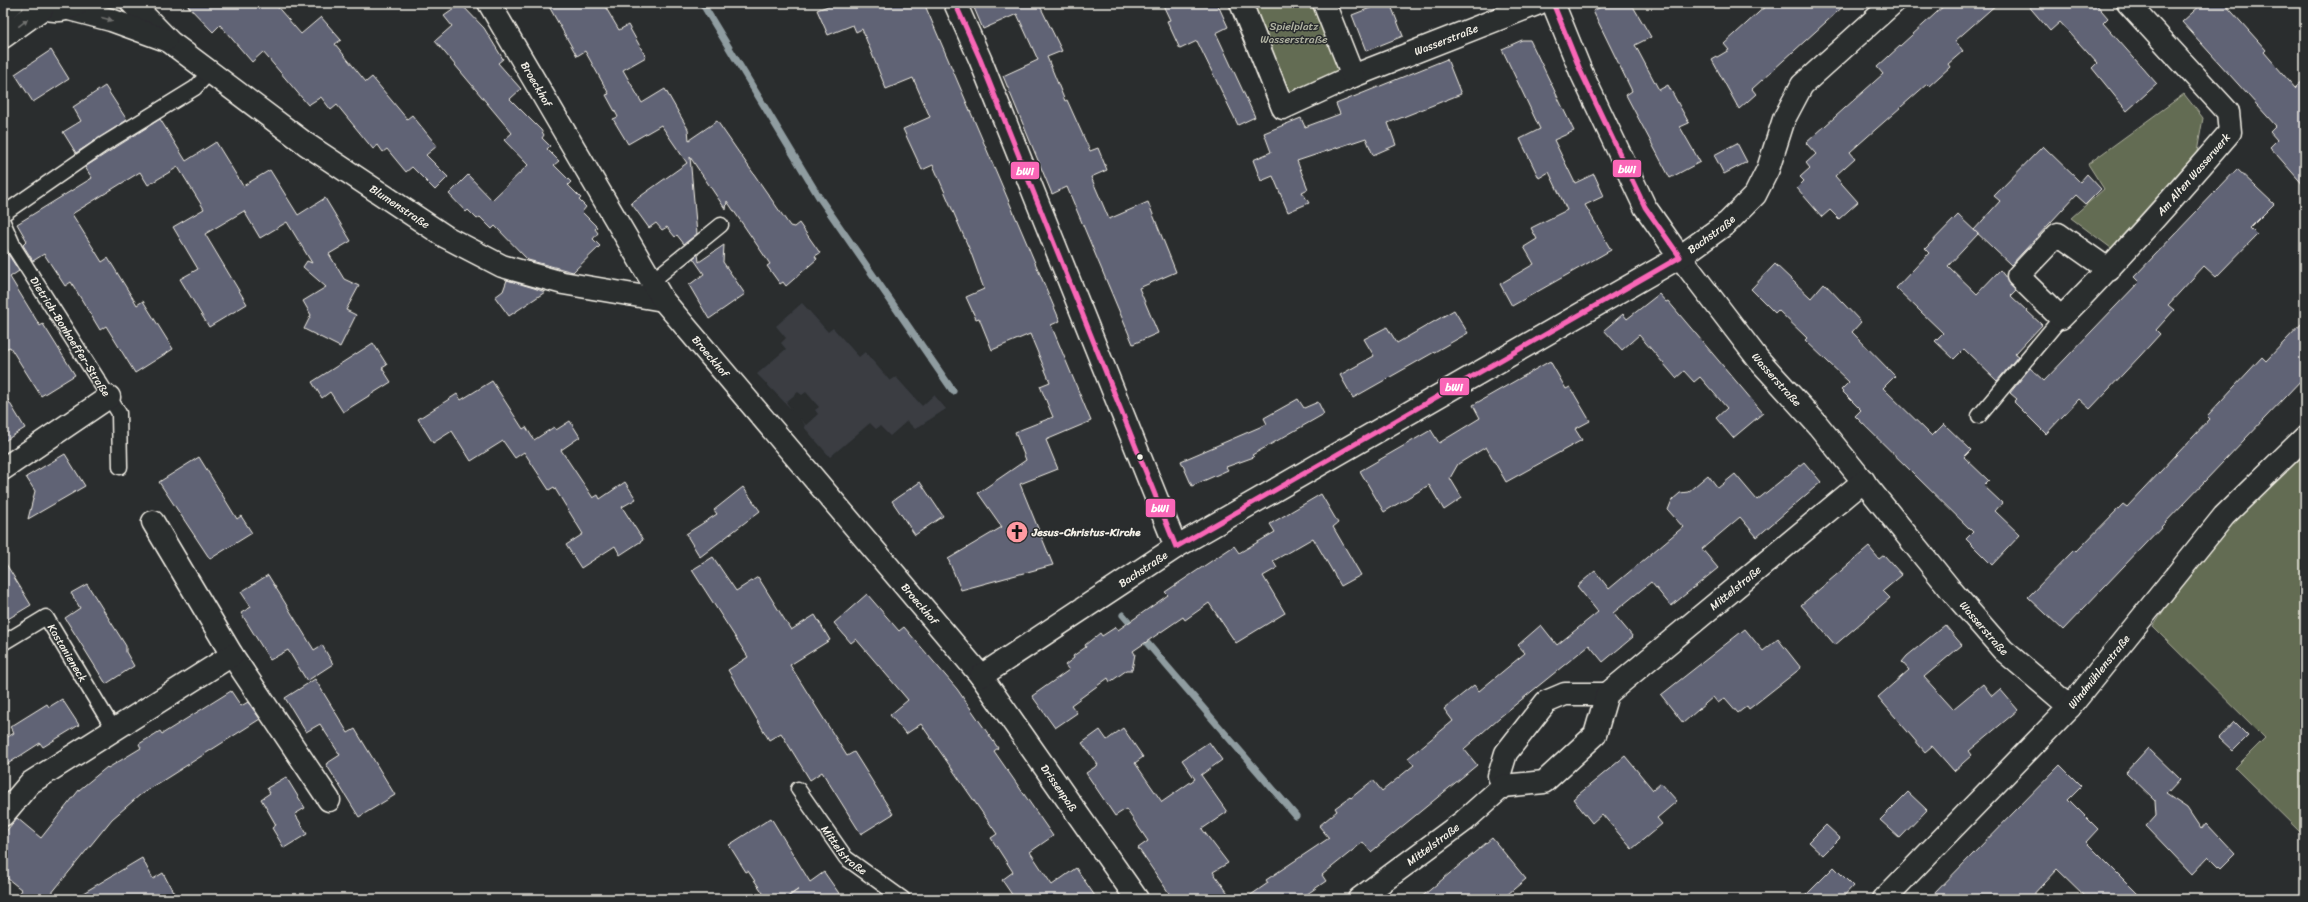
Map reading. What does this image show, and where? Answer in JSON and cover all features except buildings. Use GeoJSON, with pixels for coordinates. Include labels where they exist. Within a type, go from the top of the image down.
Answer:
{"type":"FeatureCollection","features":[{"type":"Feature","properties":{"kind":"street"},"geometry":{"type":"LineString","coordinates":[[3,11],[13,3]]}},
{"type":"Feature","properties":{"kind":"street","name":"Blumenstraße"},"geometry":{"type":"LineString","coordinates":[[132,3],[170,42],[210,72],[312,148],[446,237],[502,266],[563,283],[663,300]]}},
{"type":"Feature","properties":{"kind":"street","name":"Broeckhof"},"geometry":{"type":"LineString","coordinates":[[489,3],[663,300],[981,676]]}},
{"type":"Feature","properties":{"kind":"street"},"geometry":{"type":"LineString","coordinates":[[955,3],[980,59],[1176,547]]}},
{"type":"Feature","properties":{"kind":"street","name":"Wasserstraße"},"geometry":{"type":"LineString","coordinates":[[1242,3],[1283,108],[1353,76],[1539,3]]}},
{"type":"Feature","properties":{"kind":"street"},"geometry":{"type":"LineString","coordinates":[[1324,3],[1353,76]]}},
{"type":"Feature","properties":{"kind":"street","name":"Wasserstraße"},"geometry":{"type":"LineString","coordinates":[[1553,3],[1581,72],[1645,207],[1680,257],[1758,358],[1864,482],[2003,650],[2070,707]]}},
{"type":"Feature","properties":{"kind":"street","name":"Bachstraße"},"geometry":{"type":"LineString","coordinates":[[981,676],[1176,547],[1680,257],[1727,223],[1755,195],[1768,169],[1784,119],[1802,85],[1893,3]]}},
{"type":"Feature","properties":{"kind":"street","name":"Am Alten Wasserwerk"},"geometry":{"type":"LineString","coordinates":[[2061,318],[2109,270],[2230,132],[2228,112],[2128,3]]}},
{"type":"Feature","properties":{"kind":"street"},"geometry":{"type":"LineString","coordinates":[[3,37],[37,6]]}},
{"type":"Feature","properties":{"kind":"street","name":"Blumenstraße"},"geometry":{"type":"LineString","coordinates":[[37,6],[56,12],[74,6],[170,42]]}},
{"type":"Feature","properties":{"kind":"street"},"geometry":{"type":"LineString","coordinates":[[2061,318],[2018,276],[2058,234],[2109,270]]}},
{"type":"Feature","properties":{"kind":"street","name":"Dietrich-Bonhoeffer-Straße"},"geometry":{"type":"LineString","coordinates":[[3,469],[109,397]]}},
{"type":"Feature","properties":{"kind":"street","name":"Windmühlenstraße"},"geometry":{"type":"LineString","coordinates":[[1884,899],[2070,707],[2224,516],[2305,437]]}},
{"type":"Feature","properties":{"kind":"street","name":"Mittelstraße"},"geometry":{"type":"LineString","coordinates":[[1606,694],[1864,482]]}},
{"type":"Feature","properties":{"kind":"street"},"geometry":{"type":"LineString","coordinates":[[153,522],[232,655],[328,800]]}},
{"type":"Feature","properties":{"kind":"street"},"geometry":{"type":"LineString","coordinates":[[3,815],[30,784],[232,655]]}},
{"type":"Feature","properties":{"kind":"street","name":"Drissenpaß"},"geometry":{"type":"LineString","coordinates":[[981,676],[1136,899]]}},
{"type":"Feature","properties":{"kind":"street"},"geometry":{"type":"LineString","coordinates":[[1565,694],[1606,694],[1595,735],[1544,782],[1503,786],[1499,776],[1506,753],[1546,702],[1565,694]]}},
{"type":"Feature","properties":{"kind":"street","name":"Mittelstraße"},"geometry":{"type":"LineString","coordinates":[[1359,899],[1464,821],[1503,786]]}},
{"type":"Feature","properties":{"kind":"lane"},"geometry":{"type":"LineString","coordinates":[[3,214],[104,144],[195,88],[210,72]]}},
{"type":"Feature","properties":{"kind":"lane","name":"Dietrich-Bonhoeffer-Straße"},"geometry":{"type":"LineString","coordinates":[[3,222],[15,249],[109,397]]}},
{"type":"Feature","properties":{"kind":"lane"},"geometry":{"type":"LineString","coordinates":[[652,281],[721,225]]}},
{"type":"Feature","properties":{"kind":"lane","name":"Am Alten Wasserwerk"},"geometry":{"type":"LineString","coordinates":[[1979,416],[2061,318]]}},
{"type":"Feature","properties":{"kind":"lane"},"geometry":{"type":"LineString","coordinates":[[109,397],[119,413],[120,468]]}},
{"type":"Feature","properties":{"kind":"lane","name":"Kastanieneck"},"geometry":{"type":"LineString","coordinates":[[3,643],[46,617],[114,730]]}},
{"type":"Feature","properties":{"kind":"lane","name":"Mittelstraße"},"geometry":{"type":"LineString","coordinates":[[798,789],[846,858],[903,899]]}},
{"type":"Feature","properties":{"kind":"shaded area"},"geometry":{"type":"Polygon","coordinates":[[[802,303],[828,332],[833,328],[859,357],[865,352],[890,381],[896,377],[922,406],[934,395],[946,409],[915,429],[907,421],[890,436],[880,426],[876,429],[870,423],[830,457],[804,427],[805,425],[800,419],[806,425],[818,414],[815,410],[819,407],[806,392],[802,395],[798,392],[786,402],[791,409],[757,374],[786,349],[781,343],[786,338],[776,326],[802,303]]]}},
{"type":"Feature","properties":{"kind":"green space","name":"Spielplatz Wasserstraße"},"geometry":{"type":"Polygon","coordinates":[[[1251,3],[1313,3],[1340,70],[1289,93],[1251,3]]]}},
{"type":"Feature","properties":{"kind":"green space"},"geometry":{"type":"Polygon","coordinates":[[[2184,94],[2203,118],[2197,152],[2111,248],[2071,218],[2104,189],[2088,164],[2184,94]]]}},
{"type":"Feature","properties":{"kind":"green space"},"geometry":{"type":"Polygon","coordinates":[[[2305,437],[2305,837],[2235,768],[2265,738],[2153,627],[2224,516],[2305,437]]]}},
{"type":"Feature","properties":{"kind":"waterway"},"geometry":{"type":"LineString","coordinates":[[702,3],[819,197],[953,391]]}},
{"type":"Feature","properties":{"kind":"waterway"},"geometry":{"type":"LineString","coordinates":[[1123,615],[1296,816]]}},
{"type":"Feature","properties":{"kind":"transit line","name":"bWi"},"geometry":{"type":"LineString","coordinates":[[955,3],[980,59],[1176,547],[1680,257],[1645,207],[1581,72],[1553,3]]}},
{"type":"Feature","properties":{"kind":"place","name":"Jesus-Christus-Kirche"},"geometry":{"type":"Point","coordinates":[1017,532]}}]}
